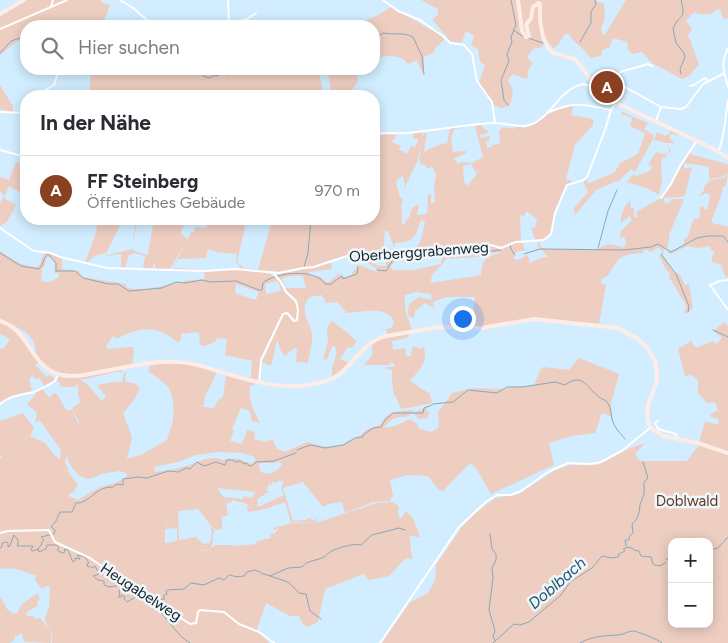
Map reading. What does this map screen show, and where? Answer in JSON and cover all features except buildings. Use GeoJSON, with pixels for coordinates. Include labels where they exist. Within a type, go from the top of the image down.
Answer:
{"type":"FeatureCollection","features":[{"type":"Feature","properties":{"kind":"main road"},"geometry":{"type":"LineString","coordinates":[[0,14],[24,0]]}},
{"type":"Feature","properties":{"kind":"main road"},"geometry":{"type":"LineString","coordinates":[[518,0],[524,36],[529,36],[526,26],[531,18],[534,6],[536,3],[539,3],[543,37],[549,49],[555,55],[575,59],[588,74],[596,88],[616,103],[718,151],[728,158]]}},
{"type":"Feature","properties":{"kind":"main road"},"geometry":{"type":"LineString","coordinates":[[0,321],[18,331],[43,365],[58,374],[78,376],[161,362],[180,362],[195,364],[259,383],[296,386],[327,381],[343,372],[361,350],[372,341],[386,336],[446,326],[485,328],[534,318],[618,328],[632,335],[643,344],[654,358],[657,381],[648,405],[647,415],[651,427],[662,436],[705,445],[728,453]]}},
{"type":"Feature","properties":{"kind":"street"},"geometry":{"type":"LineString","coordinates":[[51,8],[53,0]]}},
{"type":"Feature","properties":{"kind":"street"},"geometry":{"type":"LineString","coordinates":[[22,20],[67,0]]}},
{"type":"Feature","properties":{"kind":"street"},"geometry":{"type":"LineString","coordinates":[[120,0],[147,20]]}},
{"type":"Feature","properties":{"kind":"street"},"geometry":{"type":"LineString","coordinates":[[228,0],[228,20]]}},
{"type":"Feature","properties":{"kind":"street"},"geometry":{"type":"LineString","coordinates":[[383,0],[398,11],[420,20],[450,43],[466,46],[474,57],[478,83],[492,104],[495,123]]}},
{"type":"Feature","properties":{"kind":"street"},"geometry":{"type":"LineString","coordinates":[[244,20],[256,13]]}},
{"type":"Feature","properties":{"kind":"street"},"geometry":{"type":"LineString","coordinates":[[0,29],[20,21]]}},
{"type":"Feature","properties":{"kind":"street"},"geometry":{"type":"LineString","coordinates":[[728,48],[724,60],[723,74],[728,87]]}},
{"type":"Feature","properties":{"kind":"street"},"geometry":{"type":"LineString","coordinates":[[608,96],[622,71],[648,64],[652,66]]}},
{"type":"Feature","properties":{"kind":"street"},"geometry":{"type":"LineString","coordinates":[[616,82],[661,107],[684,108],[708,81],[723,74]]}},
{"type":"Feature","properties":{"kind":"street"},"geometry":{"type":"LineString","coordinates":[[45,90],[54,84],[57,75]]}},
{"type":"Feature","properties":{"kind":"street"},"geometry":{"type":"LineString","coordinates":[[690,86],[705,78],[708,81]]}},
{"type":"Feature","properties":{"kind":"street"},"geometry":{"type":"LineString","coordinates":[[380,134],[407,133],[495,123],[526,126],[545,114],[564,93],[572,88],[583,84],[596,88]]}},
{"type":"Feature","properties":{"kind":"street"},"geometry":{"type":"LineString","coordinates":[[718,151],[724,136],[728,101]]}},
{"type":"Feature","properties":{"kind":"street"},"geometry":{"type":"LineString","coordinates":[[545,114],[576,104],[610,110],[616,103]]}},
{"type":"Feature","properties":{"kind":"street"},"geometry":{"type":"LineString","coordinates":[[655,122],[661,107]]}},
{"type":"Feature","properties":{"kind":"street","name":"Oberberggrabenweg"},"geometry":{"type":"LineString","coordinates":[[0,228],[34,251],[49,252],[60,257],[107,268],[170,271],[235,269],[274,274],[314,267],[353,254],[399,254],[441,249],[460,250],[473,246],[490,245],[500,248],[515,243],[546,239],[551,234],[555,214],[567,185],[583,180],[588,176],[605,130],[610,110]]}},
{"type":"Feature","properties":{"kind":"street"},"geometry":{"type":"LineString","coordinates":[[0,112],[20,113]]}},
{"type":"Feature","properties":{"kind":"street"},"geometry":{"type":"LineString","coordinates":[[662,198],[696,142]]}},
{"type":"Feature","properties":{"kind":"street"},"geometry":{"type":"LineString","coordinates":[[0,150],[20,155]]}},
{"type":"Feature","properties":{"kind":"street"},"geometry":{"type":"LineString","coordinates":[[259,383],[262,358],[283,314],[287,312],[294,321],[298,318],[296,301],[286,292],[274,274]]}},
{"type":"Feature","properties":{"kind":"street"},"geometry":{"type":"LineString","coordinates":[[728,280],[710,285],[728,310]]}},
{"type":"Feature","properties":{"kind":"street"},"geometry":{"type":"LineString","coordinates":[[0,404],[12,396],[31,392],[46,386],[56,380],[58,374]]}},
{"type":"Feature","properties":{"kind":"street"},"geometry":{"type":"LineString","coordinates":[[658,421],[655,424],[658,429],[676,434],[678,439]]}},
{"type":"Feature","properties":{"kind":"street"},"geometry":{"type":"LineString","coordinates":[[380,643],[459,527],[487,501],[497,495],[511,495],[521,492],[548,472],[568,463],[593,464],[601,462],[627,447],[651,427]]}},
{"type":"Feature","properties":{"kind":"street","name":"Heugabelweg"},"geometry":{"type":"LineString","coordinates":[[0,533],[50,531],[55,542],[90,558],[124,583],[164,605],[170,612],[193,625],[198,621],[198,612],[200,610],[222,611],[246,628],[259,632],[274,643]]}},
{"type":"Feature","properties":{"kind":"green space"},"geometry":{"type":"Polygon","coordinates":[[[26,0],[101,0],[102,3],[110,5],[104,20],[20,20],[20,41],[0,55],[0,15],[26,0]]]}},
{"type":"Feature","properties":{"kind":"green space"},"geometry":{"type":"Polygon","coordinates":[[[421,0],[517,0],[522,31],[527,38],[529,19],[538,3],[545,44],[539,49],[535,47],[527,57],[533,63],[527,72],[529,76],[525,79],[513,74],[508,80],[513,93],[509,106],[501,108],[494,105],[479,83],[485,65],[480,62],[478,49],[471,45],[474,36],[466,31],[462,42],[451,42],[432,19],[438,15],[438,9],[421,0]]]}},
{"type":"Feature","properties":{"kind":"green space"},"geometry":{"type":"Polygon","coordinates":[[[519,0],[594,0],[604,4],[605,17],[601,30],[604,36],[626,0],[728,0],[728,19],[723,18],[720,9],[712,14],[699,14],[695,12],[686,20],[692,30],[688,35],[699,64],[689,76],[682,79],[652,63],[642,52],[633,54],[628,50],[627,42],[613,38],[610,47],[602,50],[601,56],[590,58],[573,41],[569,34],[565,34],[558,45],[553,48],[544,37],[537,2],[534,4],[530,18],[527,21],[527,36],[523,31],[519,0]]]}},
{"type":"Feature","properties":{"kind":"green space"},"geometry":{"type":"Polygon","coordinates":[[[392,7],[431,30],[436,29],[445,39],[435,48],[433,53],[424,57],[424,76],[417,60],[408,64],[403,59],[395,56],[380,58],[380,20],[367,20],[392,7]]]}},
{"type":"Feature","properties":{"kind":"green space"},"geometry":{"type":"Polygon","coordinates":[[[320,75],[322,88],[321,90],[90,90],[90,76],[320,75]]]}},
{"type":"Feature","properties":{"kind":"green space"},"geometry":{"type":"Polygon","coordinates":[[[328,75],[358,75],[357,83],[352,90],[331,90],[328,75]]]}},
{"type":"Feature","properties":{"kind":"green space"},"geometry":{"type":"Polygon","coordinates":[[[0,85],[13,106],[13,112],[0,109],[0,85]]]}},
{"type":"Feature","properties":{"kind":"green space"},"geometry":{"type":"Polygon","coordinates":[[[573,105],[572,115],[593,119],[593,125],[575,145],[566,179],[574,182],[566,185],[555,212],[551,233],[544,240],[535,240],[531,227],[535,228],[537,219],[527,211],[523,217],[520,215],[521,242],[502,247],[476,245],[460,250],[439,249],[407,252],[416,247],[421,240],[425,221],[421,220],[413,238],[395,243],[394,248],[388,231],[385,231],[383,254],[356,253],[310,267],[278,272],[267,271],[266,268],[266,272],[240,268],[236,262],[237,254],[208,249],[206,258],[179,259],[173,268],[195,227],[207,228],[206,225],[246,225],[237,262],[244,268],[258,270],[271,225],[380,225],[380,135],[397,134],[392,142],[401,146],[399,149],[407,154],[411,146],[415,147],[418,141],[417,138],[413,139],[414,133],[422,132],[423,136],[427,131],[424,152],[447,143],[450,128],[462,127],[454,129],[451,138],[453,152],[466,151],[466,153],[453,159],[459,164],[460,162],[472,163],[483,157],[475,126],[481,125],[487,130],[488,133],[480,135],[480,138],[489,136],[490,139],[486,142],[487,147],[500,144],[499,132],[503,127],[514,129],[514,127],[522,127],[523,129],[548,113],[573,105]],[[422,141],[417,162],[405,187],[403,176],[396,181],[400,198],[403,198],[401,209],[402,225],[406,223],[405,221],[410,216],[412,208],[419,204],[417,215],[427,214],[428,194],[431,195],[431,204],[435,202],[434,186],[436,175],[432,166],[428,169],[425,165],[421,164],[419,159],[422,141]],[[471,164],[463,166],[464,182],[467,186],[477,174],[471,164]]]}},
{"type":"Feature","properties":{"kind":"green space"},"geometry":{"type":"Polygon","coordinates":[[[622,112],[648,123],[644,129],[653,135],[653,139],[635,172],[631,169],[618,182],[616,181],[596,190],[575,215],[574,208],[588,192],[583,181],[588,178],[587,184],[615,172],[620,163],[638,154],[645,133],[630,126],[632,118],[621,114],[622,112]]]}},
{"type":"Feature","properties":{"kind":"green space"},"geometry":{"type":"Polygon","coordinates":[[[671,130],[678,133],[677,135],[672,133],[669,139],[674,140],[670,140],[674,141],[673,143],[654,140],[657,132],[665,136],[671,130]]]}},
{"type":"Feature","properties":{"kind":"green space"},"geometry":{"type":"Polygon","coordinates":[[[667,143],[671,150],[669,153],[666,154],[666,158],[663,157],[661,162],[662,181],[659,195],[649,189],[627,182],[633,174],[636,176],[650,171],[652,166],[648,165],[656,152],[664,154],[669,152],[667,143]]]}},
{"type":"Feature","properties":{"kind":"green space"},"geometry":{"type":"Polygon","coordinates":[[[690,152],[693,155],[728,165],[728,173],[722,177],[709,179],[709,167],[686,164],[684,161],[690,152]]]}},
{"type":"Feature","properties":{"kind":"green space"},"geometry":{"type":"Polygon","coordinates":[[[16,162],[20,163],[20,192],[9,186],[4,198],[16,205],[7,222],[0,226],[0,203],[4,195],[0,192],[0,177],[9,180],[16,162]]]}},
{"type":"Feature","properties":{"kind":"green space"},"geometry":{"type":"Polygon","coordinates":[[[684,162],[684,169],[692,167],[685,195],[682,197],[664,198],[664,202],[667,204],[673,199],[684,199],[669,235],[667,248],[664,249],[663,256],[673,271],[680,275],[685,285],[689,284],[693,308],[687,313],[683,312],[686,309],[686,305],[669,277],[670,273],[659,256],[662,255],[662,251],[658,247],[652,252],[644,249],[643,253],[620,258],[608,276],[601,279],[601,283],[606,285],[599,324],[534,318],[490,326],[472,327],[475,297],[446,297],[433,302],[434,308],[425,303],[415,311],[414,318],[409,317],[409,304],[419,297],[432,300],[431,294],[416,292],[405,295],[405,309],[412,330],[387,334],[386,329],[391,328],[394,323],[387,313],[374,311],[347,313],[338,302],[326,303],[322,295],[310,297],[306,302],[305,311],[312,335],[308,363],[296,362],[297,349],[294,348],[285,356],[277,340],[271,366],[262,362],[284,314],[287,313],[293,320],[297,321],[298,311],[295,299],[284,287],[280,282],[277,274],[311,268],[331,262],[332,269],[309,272],[311,276],[319,276],[328,283],[339,273],[344,277],[351,275],[358,265],[377,272],[378,270],[368,263],[370,261],[378,266],[386,266],[386,255],[409,254],[407,257],[412,259],[415,256],[420,260],[406,263],[398,259],[390,267],[393,270],[414,270],[441,264],[443,250],[460,251],[473,246],[491,246],[502,250],[503,247],[522,243],[525,250],[516,252],[513,259],[518,260],[527,255],[530,260],[528,264],[548,257],[541,249],[526,254],[539,249],[537,242],[543,241],[540,243],[541,248],[545,249],[598,250],[603,245],[624,248],[626,243],[624,236],[620,239],[621,231],[632,220],[630,216],[621,223],[621,216],[628,202],[630,200],[631,208],[634,208],[634,217],[637,217],[636,212],[663,197],[684,162]],[[501,252],[491,253],[488,256],[446,259],[432,276],[431,283],[481,275],[481,277],[482,265],[485,259],[501,252]],[[303,276],[282,278],[285,288],[306,288],[303,276]]]}},
{"type":"Feature","properties":{"kind":"green space"},"geometry":{"type":"Polygon","coordinates":[[[728,174],[726,185],[721,189],[723,190],[711,222],[728,227],[728,277],[725,276],[721,265],[712,262],[712,256],[715,252],[711,250],[710,246],[698,248],[687,246],[671,254],[666,252],[684,245],[684,239],[687,238],[693,221],[695,218],[700,217],[700,207],[703,206],[707,210],[709,194],[700,195],[704,187],[710,180],[723,178],[728,174]]]}},
{"type":"Feature","properties":{"kind":"green space"},"geometry":{"type":"Polygon","coordinates":[[[98,225],[120,225],[106,253],[94,256],[88,262],[85,262],[98,225]]]}},
{"type":"Feature","properties":{"kind":"green space"},"geometry":{"type":"Polygon","coordinates":[[[135,225],[137,225],[132,246],[135,225]]]}},
{"type":"Feature","properties":{"kind":"green space"},"geometry":{"type":"Polygon","coordinates":[[[153,225],[184,225],[180,233],[188,239],[169,270],[152,269],[155,267],[155,261],[151,270],[143,269],[145,256],[134,253],[129,255],[125,268],[121,268],[121,254],[105,256],[132,249],[148,254],[153,225]]]}},
{"type":"Feature","properties":{"kind":"green space"},"geometry":{"type":"Polygon","coordinates":[[[0,251],[19,263],[34,267],[39,266],[44,253],[51,254],[62,258],[62,269],[79,271],[82,277],[126,284],[128,273],[126,287],[133,289],[148,289],[184,283],[184,281],[204,279],[205,271],[252,270],[269,274],[277,279],[284,291],[296,304],[298,310],[296,320],[288,312],[283,313],[261,360],[259,381],[246,378],[251,377],[252,361],[225,355],[227,339],[217,338],[215,342],[204,346],[200,345],[199,333],[195,332],[181,334],[181,340],[178,343],[163,333],[149,329],[133,332],[117,339],[114,336],[107,344],[107,349],[133,347],[132,366],[95,373],[68,374],[57,372],[46,367],[38,358],[34,343],[28,335],[15,326],[0,320],[0,251]],[[46,257],[41,281],[48,282],[59,277],[59,273],[54,273],[55,263],[50,257],[46,257]],[[278,281],[265,284],[266,294],[281,291],[278,281]],[[236,284],[235,293],[256,299],[259,292],[236,284]]]}},
{"type":"Feature","properties":{"kind":"green space"},"geometry":{"type":"Polygon","coordinates":[[[173,268],[204,270],[172,270],[173,268]]]}},
{"type":"Feature","properties":{"kind":"green space"},"geometry":{"type":"Polygon","coordinates":[[[332,321],[357,342],[351,348],[348,347],[340,359],[349,363],[332,376],[332,368],[337,352],[335,347],[332,346],[327,360],[323,359],[328,341],[327,328],[332,321]]]}},
{"type":"Feature","properties":{"kind":"green space","name":"Doblwald"},"geometry":{"type":"Polygon","coordinates":[[[725,322],[728,326],[728,643],[382,643],[410,602],[428,593],[435,581],[436,565],[461,528],[473,515],[495,498],[519,494],[555,470],[570,465],[597,465],[630,448],[645,443],[635,454],[640,461],[687,461],[698,446],[705,421],[719,425],[718,419],[711,417],[710,414],[718,410],[715,402],[707,403],[698,393],[698,380],[691,375],[685,376],[678,349],[691,341],[696,348],[713,341],[717,344],[722,337],[713,331],[725,322]]]}},
{"type":"Feature","properties":{"kind":"green space"},"geometry":{"type":"Polygon","coordinates":[[[0,323],[13,328],[39,361],[35,365],[47,377],[49,375],[55,378],[44,386],[40,379],[34,378],[33,375],[29,379],[32,391],[11,396],[0,403],[0,348],[3,349],[10,339],[0,334],[0,323]]]}},
{"type":"Feature","properties":{"kind":"green space"},"geometry":{"type":"Polygon","coordinates":[[[409,334],[407,338],[392,341],[393,350],[405,348],[406,356],[411,356],[412,348],[417,346],[418,349],[424,347],[424,362],[410,381],[430,394],[432,403],[402,409],[396,396],[394,396],[392,370],[386,369],[386,367],[395,367],[393,363],[391,362],[390,365],[364,365],[372,355],[372,342],[409,334]]]}},
{"type":"Feature","properties":{"kind":"green space"},"geometry":{"type":"Polygon","coordinates":[[[579,358],[619,374],[611,403],[612,417],[602,413],[595,433],[572,436],[549,443],[554,465],[491,494],[476,468],[470,463],[443,491],[438,489],[428,476],[407,475],[390,480],[393,496],[390,498],[391,501],[373,502],[345,513],[342,502],[328,504],[323,507],[303,482],[283,488],[293,521],[305,520],[314,516],[311,518],[312,521],[316,518],[316,521],[327,518],[313,522],[291,522],[285,502],[249,512],[247,509],[248,504],[232,500],[231,503],[226,502],[228,515],[222,517],[222,529],[217,530],[213,528],[198,509],[178,511],[179,540],[196,537],[203,544],[210,543],[212,533],[210,526],[214,530],[210,549],[198,549],[205,551],[209,550],[215,545],[236,546],[256,544],[257,541],[271,538],[270,533],[274,534],[279,528],[273,530],[273,528],[292,523],[319,522],[377,503],[392,502],[399,506],[398,514],[400,519],[406,511],[413,518],[420,537],[410,536],[413,559],[406,558],[389,576],[369,580],[364,574],[325,589],[318,622],[307,627],[302,623],[299,616],[290,616],[266,603],[257,629],[269,643],[52,643],[52,634],[45,618],[49,607],[50,587],[46,586],[42,589],[35,580],[36,575],[16,569],[0,569],[0,459],[2,457],[0,455],[0,421],[23,413],[34,428],[30,436],[45,443],[55,456],[60,459],[61,450],[41,422],[38,420],[35,422],[37,413],[27,404],[36,394],[34,392],[42,388],[49,398],[54,393],[57,394],[67,411],[71,409],[78,423],[80,423],[72,410],[73,407],[81,402],[78,395],[78,385],[76,387],[61,387],[57,380],[59,376],[78,378],[120,370],[126,373],[125,382],[134,383],[140,388],[134,400],[123,413],[132,437],[127,459],[143,454],[167,440],[173,421],[174,410],[169,389],[148,371],[150,365],[183,364],[216,371],[205,397],[203,407],[214,408],[219,399],[223,397],[226,376],[217,373],[257,384],[250,386],[250,396],[260,423],[252,421],[250,411],[241,408],[232,429],[234,430],[230,441],[242,444],[247,430],[255,432],[254,439],[265,442],[272,439],[277,449],[285,452],[307,442],[327,447],[344,444],[361,435],[367,429],[380,425],[392,413],[409,410],[415,412],[432,405],[426,409],[429,413],[427,418],[418,419],[412,413],[406,417],[394,419],[384,427],[395,426],[410,419],[417,424],[419,429],[432,432],[439,427],[438,412],[452,393],[473,388],[496,389],[534,386],[543,367],[569,370],[579,358]],[[124,372],[80,380],[86,383],[102,401],[106,397],[97,385],[122,382],[124,372]],[[218,452],[196,455],[178,462],[154,467],[155,472],[183,467],[212,458],[222,460],[237,459],[251,464],[256,460],[254,459],[255,457],[242,453],[218,452]],[[66,456],[65,463],[70,472],[65,468],[78,485],[68,496],[78,500],[100,487],[116,483],[127,476],[126,473],[119,471],[87,479],[78,475],[66,456]],[[278,460],[276,463],[259,463],[260,471],[266,474],[275,472],[282,465],[278,460]],[[283,481],[272,482],[272,485],[269,484],[266,491],[270,491],[257,499],[258,507],[284,495],[281,486],[283,481]],[[217,488],[223,497],[243,499],[244,496],[252,498],[255,492],[217,488]],[[177,528],[165,529],[165,543],[177,541],[177,528]]]}},
{"type":"Feature","properties":{"kind":"green space"},"geometry":{"type":"Polygon","coordinates":[[[38,593],[40,599],[37,602],[38,606],[26,612],[27,616],[34,616],[34,619],[40,618],[51,633],[51,643],[24,642],[22,633],[14,637],[15,639],[10,643],[0,643],[0,596],[7,609],[14,614],[17,613],[22,604],[38,593]]]}},
{"type":"Feature","properties":{"kind":"waterway"},"geometry":{"type":"LineString","coordinates":[[508,105],[504,100],[501,80],[509,61],[507,54],[516,25],[511,0]]}},
{"type":"Feature","properties":{"kind":"waterway"},"geometry":{"type":"LineString","coordinates":[[580,42],[591,23],[591,12],[596,4],[595,0]]}},
{"type":"Feature","properties":{"kind":"waterway"},"geometry":{"type":"LineString","coordinates":[[681,0],[683,14],[673,29],[676,43],[685,57],[680,69],[681,74]]}},
{"type":"Feature","properties":{"kind":"waterway"},"geometry":{"type":"LineString","coordinates":[[513,30],[524,37]]}},
{"type":"Feature","properties":{"kind":"waterway"},"geometry":{"type":"LineString","coordinates":[[380,35],[383,33],[413,37],[422,56],[424,74]]}},
{"type":"Feature","properties":{"kind":"waterway"},"geometry":{"type":"LineString","coordinates":[[0,53],[11,41],[20,38]]}},
{"type":"Feature","properties":{"kind":"waterway"},"geometry":{"type":"LineString","coordinates":[[528,38],[543,43]]}},
{"type":"Feature","properties":{"kind":"waterway"},"geometry":{"type":"LineString","coordinates":[[203,75],[209,78],[215,75]]}},
{"type":"Feature","properties":{"kind":"waterway"},"geometry":{"type":"LineString","coordinates":[[598,248],[608,211],[617,190]]}},
{"type":"Feature","properties":{"kind":"waterway"},"geometry":{"type":"LineString","coordinates":[[304,267],[308,253],[310,225]]}},
{"type":"Feature","properties":{"kind":"waterway"},"geometry":{"type":"LineString","coordinates":[[541,249],[624,250],[651,247],[658,244],[671,252],[697,238],[707,236],[723,236],[728,242]]}},
{"type":"Feature","properties":{"kind":"waterway"},"geometry":{"type":"LineString","coordinates":[[510,245],[515,255]]}},
{"type":"Feature","properties":{"kind":"waterway"},"geometry":{"type":"LineString","coordinates":[[443,255],[465,254],[477,249],[491,251]]}},
{"type":"Feature","properties":{"kind":"waterway"},"geometry":{"type":"LineString","coordinates":[[524,254],[540,249]]}},
{"type":"Feature","properties":{"kind":"waterway"},"geometry":{"type":"LineString","coordinates":[[492,251],[501,250]]}},
{"type":"Feature","properties":{"kind":"waterway"},"geometry":{"type":"LineString","coordinates":[[0,253],[21,266],[39,269],[48,254],[56,263],[56,271],[75,271],[83,278],[108,284],[118,284],[129,291],[162,288],[176,282],[185,283],[202,280],[211,282],[236,281],[262,290],[263,283],[269,279],[295,273],[313,276],[325,284],[331,284],[342,276],[343,279],[357,274],[358,267]]}},
{"type":"Feature","properties":{"kind":"waterway"},"geometry":{"type":"LineString","coordinates":[[661,254],[676,274],[689,306],[688,312]]}},
{"type":"Feature","properties":{"kind":"waterway"},"geometry":{"type":"LineString","coordinates":[[377,270],[386,271],[394,258],[399,257],[412,260],[439,255]]}},
{"type":"Feature","properties":{"kind":"waterway"},"geometry":{"type":"LineString","coordinates":[[713,330],[728,337]]}},
{"type":"Feature","properties":{"kind":"waterway"},"geometry":{"type":"LineString","coordinates":[[433,404],[453,402],[468,390],[497,393],[507,387],[522,387],[555,382],[565,385],[571,381],[580,380],[608,403],[614,425],[625,439]]}},
{"type":"Feature","properties":{"kind":"waterway"},"geometry":{"type":"LineString","coordinates":[[297,450],[310,445],[325,448],[343,445],[355,438],[363,437],[373,428],[381,427],[385,420],[393,413],[423,413],[424,408],[432,405]]}},
{"type":"Feature","properties":{"kind":"waterway"},"geometry":{"type":"LineString","coordinates":[[38,549],[44,540],[41,537],[54,534],[55,530],[51,527],[60,512],[72,512],[76,503],[85,501],[107,487],[113,487],[117,484],[123,485],[123,479],[147,478],[168,471],[178,472],[186,468],[190,469],[197,462],[204,466],[216,462],[225,465],[227,460],[233,460],[250,466],[256,462],[274,461],[296,453]]}},
{"type":"Feature","properties":{"kind":"waterway"},"geometry":{"type":"LineString","coordinates":[[626,546],[625,540],[629,540],[633,533],[632,524],[639,513],[644,494],[644,482],[648,478],[643,462]]}},
{"type":"Feature","properties":{"kind":"waterway"},"geometry":{"type":"LineString","coordinates":[[261,573],[270,576],[288,568],[302,567],[337,549],[350,545],[361,545],[372,535],[399,528],[405,530]]}},
{"type":"Feature","properties":{"kind":"waterway"},"geometry":{"type":"LineString","coordinates":[[490,534],[492,549],[496,554],[496,560],[492,568],[493,578],[489,610],[495,631],[493,636],[495,641]]}},
{"type":"Feature","properties":{"kind":"waterway"},"geometry":{"type":"LineString","coordinates":[[0,548],[2,543],[6,542],[8,547],[10,546],[14,535],[18,540],[17,546],[33,546],[31,550],[38,549],[39,552],[46,549],[47,545],[56,545],[59,548],[57,550],[62,553],[65,552],[64,549],[68,550],[71,557]]}},
{"type":"Feature","properties":{"kind":"waterway","name":"Doblbach"},"geometry":{"type":"LineString","coordinates":[[713,549],[718,548],[728,537]]}},
{"type":"Feature","properties":{"kind":"waterway","name":"Doblbach"},"geometry":{"type":"LineString","coordinates":[[493,643],[514,624],[520,625],[529,622],[561,595],[570,582],[592,568],[602,556],[618,557],[619,554],[625,551],[623,549],[629,547],[633,549]]}},
{"type":"Feature","properties":{"kind":"waterway","name":"Doblbach"},"geometry":{"type":"LineString","coordinates":[[634,550],[639,551],[641,556],[651,557],[655,565],[660,566],[666,562]]}},
{"type":"Feature","properties":{"kind":"waterway"},"geometry":{"type":"LineString","coordinates":[[71,558],[73,562],[75,558],[80,559],[77,555],[85,557],[89,563],[87,564],[88,567],[92,568],[95,566],[99,570],[99,574],[93,576],[98,580],[104,581],[104,585],[109,587],[123,586],[119,591],[118,597],[122,595],[127,602],[134,598]]}},
{"type":"Feature","properties":{"kind":"waterway"},"geometry":{"type":"LineString","coordinates":[[230,575],[237,577],[244,576],[247,572],[254,570],[260,572]]}},
{"type":"Feature","properties":{"kind":"waterway"},"geometry":{"type":"LineString","coordinates":[[135,597],[139,595],[148,601],[153,599],[152,596],[155,596],[156,600],[165,599],[163,596],[167,594],[166,591],[168,590],[184,589],[191,583],[204,585],[219,578],[224,580],[229,575]]}},
{"type":"Feature","properties":{"kind":"waterway"},"geometry":{"type":"LineString","coordinates":[[270,576],[288,582],[299,593],[306,594],[310,611],[321,619]]}},
{"type":"Feature","properties":{"kind":"waterway"},"geometry":{"type":"LineString","coordinates":[[148,601],[153,608],[157,608],[181,637],[190,643]]}},
{"type":"Feature","properties":{"kind":"waterway"},"geometry":{"type":"LineString","coordinates":[[580,643],[594,638],[620,635],[633,631],[662,643]]}},
{"type":"Feature","properties":{"kind":"place","name":"FF Steinberg"},"geometry":{"type":"Point","coordinates":[607,87]}}]}
